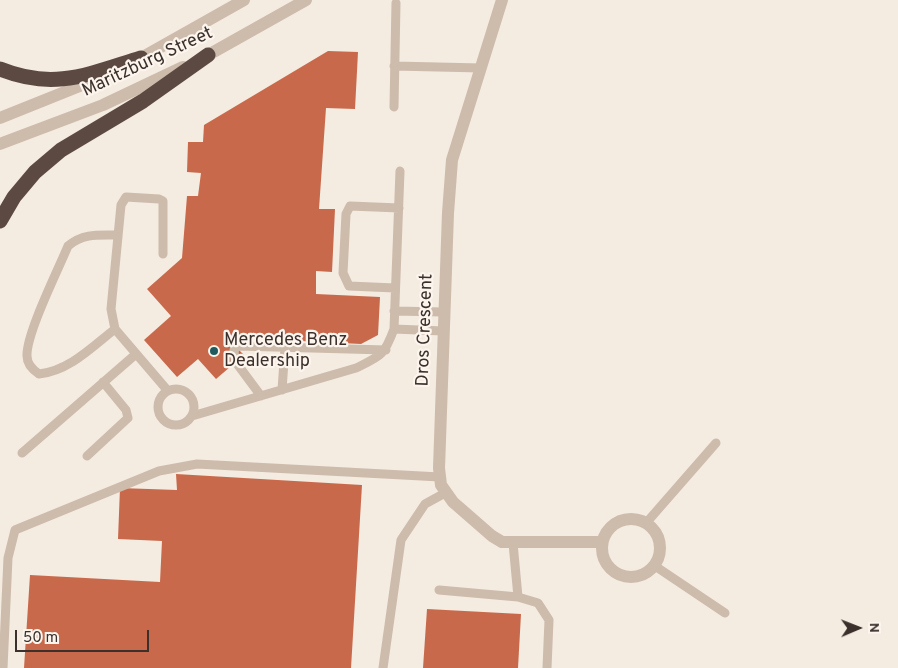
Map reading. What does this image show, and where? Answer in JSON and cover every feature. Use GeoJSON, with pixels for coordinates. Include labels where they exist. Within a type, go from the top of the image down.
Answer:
{"type":"FeatureCollection","features":[{"type":"Feature","properties":{"kind":"highway"},"geometry":{"type":"LineString","coordinates":[[0,221],[14,197],[35,172],[61,150],[158,92],[208,55]]}},
{"type":"Feature","properties":{"kind":"highway"},"geometry":{"type":"LineString","coordinates":[[0,69],[36,80],[61,80],[141,58]]}},
{"type":"Feature","properties":{"kind":"street","name":"Maritzburg Street"},"geometry":{"type":"LineString","coordinates":[[0,118],[61,94],[141,58],[244,0]]}},
{"type":"Feature","properties":{"kind":"street","name":"Maritzburg Street"},"geometry":{"type":"LineString","coordinates":[[0,144],[103,105],[208,55],[306,0]]}},
{"type":"Feature","properties":{"kind":"street","name":"Dros Crescent"},"geometry":{"type":"LineString","coordinates":[[445,493],[440,477],[443,330],[452,160],[502,0]]}},
{"type":"Feature","properties":{"kind":"street"},"geometry":{"type":"LineString","coordinates":[[445,493],[492,536],[502,542],[602,542]]}},
{"type":"Feature","properties":{"kind":"street"},"geometry":{"type":"LineString","coordinates":[[633,518],[647,522],[655,531],[660,542],[660,554],[655,566],[645,574],[632,578],[620,575],[609,567],[602,556],[602,542],[608,530],[619,521],[633,518]]}},
{"type":"Feature","properties":{"kind":"lane"},"geometry":{"type":"LineString","coordinates":[[394,107],[396,3]]}},
{"type":"Feature","properties":{"kind":"lane"},"geometry":{"type":"LineString","coordinates":[[394,66],[481,68]]}},
{"type":"Feature","properties":{"kind":"lane"},"geometry":{"type":"LineString","coordinates":[[192,416],[194,406],[189,395],[183,390],[168,391],[159,402],[161,417],[174,425],[181,425],[192,416],[356,368],[377,358],[386,350],[394,329],[400,171]]}},
{"type":"Feature","properties":{"kind":"lane"},"geometry":{"type":"LineString","coordinates":[[163,254],[164,204],[159,199],[126,197],[121,205],[111,309],[115,329],[168,391]]}},
{"type":"Feature","properties":{"kind":"lane"},"geometry":{"type":"LineString","coordinates":[[395,288],[349,286],[344,280],[343,272],[346,214],[350,206],[399,208]]}},
{"type":"Feature","properties":{"kind":"lane"},"geometry":{"type":"LineString","coordinates":[[115,329],[68,365],[52,373],[39,374],[31,368],[27,356],[31,336],[68,246],[77,238],[91,235],[118,235]]}},
{"type":"Feature","properties":{"kind":"lane"},"geometry":{"type":"LineString","coordinates":[[394,311],[444,312]]}},
{"type":"Feature","properties":{"kind":"lane"},"geometry":{"type":"LineString","coordinates":[[394,329],[443,330]]}},
{"type":"Feature","properties":{"kind":"lane"},"geometry":{"type":"LineString","coordinates":[[261,396],[235,361],[234,350],[238,346],[386,350]]}},
{"type":"Feature","properties":{"kind":"lane"},"geometry":{"type":"LineString","coordinates":[[282,390],[285,347]]}},
{"type":"Feature","properties":{"kind":"lane"},"geometry":{"type":"LineString","coordinates":[[22,453],[136,354]]}},
{"type":"Feature","properties":{"kind":"lane"},"geometry":{"type":"LineString","coordinates":[[87,456],[128,418],[126,410],[103,382]]}},
{"type":"Feature","properties":{"kind":"lane"},"geometry":{"type":"LineString","coordinates":[[647,522],[716,443]]}},
{"type":"Feature","properties":{"kind":"lane"},"geometry":{"type":"LineString","coordinates":[[3,668],[8,558],[15,530],[159,471],[197,464],[440,477]]}},
{"type":"Feature","properties":{"kind":"lane"},"geometry":{"type":"LineString","coordinates":[[383,668],[401,540],[425,504],[445,493]]}},
{"type":"Feature","properties":{"kind":"lane"},"geometry":{"type":"LineString","coordinates":[[513,543],[518,597]]}},
{"type":"Feature","properties":{"kind":"lane"},"geometry":{"type":"LineString","coordinates":[[655,566],[725,613]]}},
{"type":"Feature","properties":{"kind":"lane"},"geometry":{"type":"LineString","coordinates":[[439,590],[518,597],[538,602],[549,620],[547,668]]}},
{"type":"Feature","properties":{"kind":"building"},"geometry":{"type":"Polygon","coordinates":[[[328,51],[358,52],[355,109],[326,108],[319,209],[335,209],[332,272],[316,271],[316,294],[380,297],[378,335],[361,344],[241,338],[239,350],[244,355],[216,379],[198,359],[177,377],[144,340],[171,316],[147,289],[182,258],[187,196],[198,196],[201,173],[187,172],[188,142],[203,142],[204,125],[328,51]]]}},
{"type":"Feature","properties":{"kind":"building"},"geometry":{"type":"Polygon","coordinates":[[[176,474],[362,485],[351,668],[24,668],[30,575],[160,582],[162,541],[118,539],[120,488],[177,490],[176,474]]]}},
{"type":"Feature","properties":{"kind":"building"},"geometry":{"type":"Polygon","coordinates":[[[427,609],[521,614],[518,668],[423,668],[427,609]]]}},
{"type":"Feature","properties":{"kind":"place","name":"Mercedes Benz Dealership"},"geometry":{"type":"Point","coordinates":[214,351]}}]}
